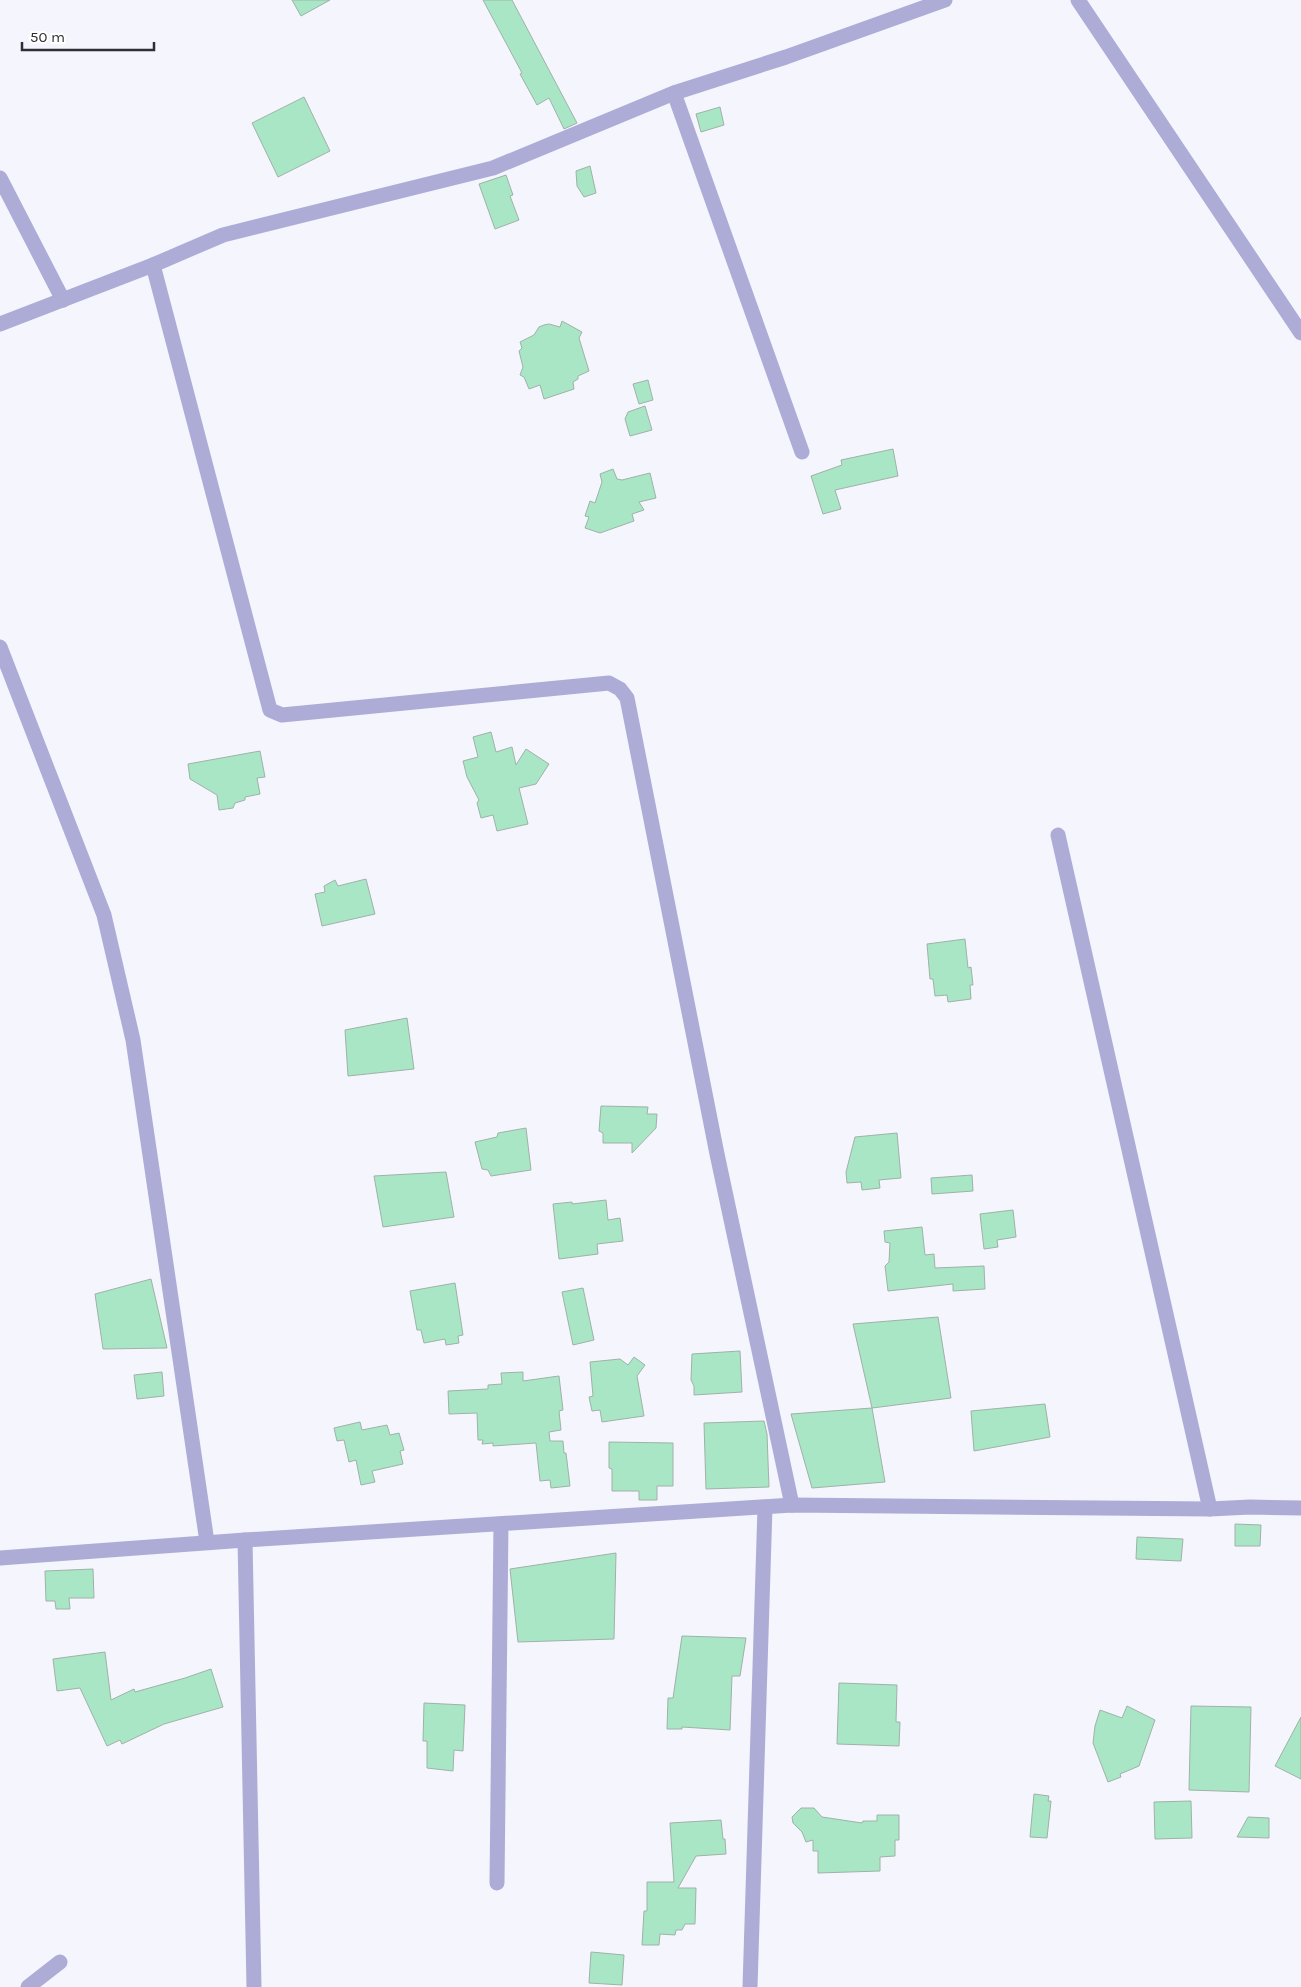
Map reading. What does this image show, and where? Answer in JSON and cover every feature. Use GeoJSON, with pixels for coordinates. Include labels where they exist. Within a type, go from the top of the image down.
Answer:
{"type":"FeatureCollection","features":[{"type":"Feature","properties":{"kind":"street"},"geometry":{"type":"LineString","coordinates":[[0,324],[154,265],[222,235],[494,168],[674,93],[786,57],[945,0]]}},
{"type":"Feature","properties":{"kind":"street"},"geometry":{"type":"LineString","coordinates":[[1078,0],[1301,333]]}},
{"type":"Feature","properties":{"kind":"street"},"geometry":{"type":"LineString","coordinates":[[674,93],[802,452]]}},
{"type":"Feature","properties":{"kind":"street"},"geometry":{"type":"LineString","coordinates":[[0,178],[63,300]]}},
{"type":"Feature","properties":{"kind":"street"},"geometry":{"type":"LineString","coordinates":[[154,265],[270,710],[282,715],[609,683],[620,689],[627,698],[717,1154],[792,1506]]}},
{"type":"Feature","properties":{"kind":"street"},"geometry":{"type":"LineString","coordinates":[[0,647],[106,925],[132,1040],[208,1542]]}},
{"type":"Feature","properties":{"kind":"street"},"geometry":{"type":"LineString","coordinates":[[1058,835],[1210,1509]]}},
{"type":"Feature","properties":{"kind":"street"},"geometry":{"type":"LineString","coordinates":[[750,1987],[765,1507]]}},
{"type":"Feature","properties":{"kind":"street"},"geometry":{"type":"LineString","coordinates":[[0,1558],[208,1542],[765,1507],[1301,1508]]}},
{"type":"Feature","properties":{"kind":"street"},"geometry":{"type":"LineString","coordinates":[[497,1883],[501,1524]]}},
{"type":"Feature","properties":{"kind":"street"},"geometry":{"type":"LineString","coordinates":[[245,1540],[254,1987]]}},
{"type":"Feature","properties":{"kind":"street"},"geometry":{"type":"LineString","coordinates":[[28,1987],[60,1962]]}},
{"type":"Feature","properties":{"kind":"building"},"geometry":{"type":"Polygon","coordinates":[[[292,0],[330,0],[301,16],[292,0]]]}},
{"type":"Feature","properties":{"kind":"building"},"geometry":{"type":"Polygon","coordinates":[[[483,0],[512,0],[577,123],[564,129],[549,98],[537,105],[483,0]]]}},
{"type":"Feature","properties":{"kind":"building"},"geometry":{"type":"Polygon","coordinates":[[[304,97],[330,151],[278,177],[252,123],[304,97]]]}},
{"type":"Feature","properties":{"kind":"building"},"geometry":{"type":"Polygon","coordinates":[[[720,107],[724,125],[701,132],[696,114],[720,107]]]}},
{"type":"Feature","properties":{"kind":"building"},"geometry":{"type":"Polygon","coordinates":[[[590,166],[596,193],[584,197],[577,186],[576,171],[590,166]]]}},
{"type":"Feature","properties":{"kind":"building"},"geometry":{"type":"Polygon","coordinates":[[[506,175],[513,195],[510,196],[519,220],[495,229],[479,184],[506,175]]]}},
{"type":"Feature","properties":{"kind":"building"},"geometry":{"type":"Polygon","coordinates":[[[562,321],[582,332],[579,338],[589,371],[578,376],[578,379],[573,382],[574,389],[544,399],[540,385],[529,389],[524,377],[520,375],[523,367],[519,351],[522,348],[520,342],[534,335],[539,327],[549,324],[560,327],[562,321]]]}},
{"type":"Feature","properties":{"kind":"building"},"geometry":{"type":"Polygon","coordinates":[[[648,380],[653,400],[639,404],[633,384],[648,380]]]}},
{"type":"Feature","properties":{"kind":"building"},"geometry":{"type":"Polygon","coordinates":[[[645,406],[652,430],[630,436],[625,419],[628,412],[645,406]]]}},
{"type":"Feature","properties":{"kind":"building"},"geometry":{"type":"Polygon","coordinates":[[[893,449],[898,476],[835,490],[841,509],[823,514],[811,476],[842,465],[841,460],[893,449]]]}},
{"type":"Feature","properties":{"kind":"building"},"geometry":{"type":"Polygon","coordinates":[[[613,469],[617,479],[622,480],[650,473],[656,498],[639,502],[644,510],[632,514],[634,521],[600,533],[585,528],[589,517],[585,516],[590,501],[595,503],[602,482],[600,474],[613,469]]]}},
{"type":"Feature","properties":{"kind":"building"},"geometry":{"type":"Polygon","coordinates":[[[491,732],[496,752],[512,747],[516,765],[526,749],[549,764],[536,784],[519,788],[528,824],[497,831],[493,815],[481,818],[477,803],[479,800],[467,777],[463,761],[478,757],[473,737],[491,732]]]}},
{"type":"Feature","properties":{"kind":"building"},"geometry":{"type":"Polygon","coordinates":[[[260,751],[265,777],[257,778],[260,794],[245,797],[245,800],[235,803],[233,808],[219,810],[217,795],[190,779],[188,764],[260,751]]]}},
{"type":"Feature","properties":{"kind":"building"},"geometry":{"type":"Polygon","coordinates":[[[366,879],[375,914],[322,926],[315,894],[325,892],[324,886],[335,880],[338,886],[366,879]]]}},
{"type":"Feature","properties":{"kind":"building"},"geometry":{"type":"Polygon","coordinates":[[[965,939],[968,968],[971,967],[973,985],[970,985],[971,999],[948,1002],[947,995],[935,996],[933,979],[930,979],[927,944],[965,939]]]}},
{"type":"Feature","properties":{"kind":"building"},"geometry":{"type":"Polygon","coordinates":[[[407,1018],[414,1069],[348,1076],[345,1030],[407,1018]]]}},
{"type":"Feature","properties":{"kind":"building"},"geometry":{"type":"Polygon","coordinates":[[[601,1106],[648,1107],[647,1114],[657,1114],[656,1128],[632,1153],[632,1143],[603,1143],[603,1133],[599,1131],[601,1106]]]}},
{"type":"Feature","properties":{"kind":"building"},"geometry":{"type":"Polygon","coordinates":[[[526,1128],[531,1170],[491,1176],[488,1170],[482,1169],[475,1142],[497,1137],[498,1133],[526,1128]]]}},
{"type":"Feature","properties":{"kind":"building"},"geometry":{"type":"Polygon","coordinates":[[[897,1133],[901,1178],[879,1180],[880,1188],[862,1190],[861,1182],[847,1183],[846,1172],[855,1137],[897,1133]]]}},
{"type":"Feature","properties":{"kind":"building"},"geometry":{"type":"Polygon","coordinates":[[[446,1172],[454,1217],[383,1227],[374,1176],[446,1172]]]}},
{"type":"Feature","properties":{"kind":"building"},"geometry":{"type":"Polygon","coordinates":[[[972,1175],[973,1191],[932,1194],[931,1178],[972,1175]]]}},
{"type":"Feature","properties":{"kind":"building"},"geometry":{"type":"Polygon","coordinates":[[[606,1200],[608,1220],[620,1218],[623,1241],[597,1244],[598,1254],[559,1259],[553,1204],[606,1200]]]}},
{"type":"Feature","properties":{"kind":"building"},"geometry":{"type":"Polygon","coordinates":[[[1013,1210],[1016,1237],[997,1240],[998,1247],[984,1249],[980,1214],[1013,1210]]]}},
{"type":"Feature","properties":{"kind":"building"},"geometry":{"type":"Polygon","coordinates":[[[922,1227],[925,1255],[934,1254],[935,1268],[984,1266],[985,1289],[953,1291],[953,1284],[888,1291],[885,1266],[889,1262],[890,1243],[885,1242],[884,1231],[922,1227]]]}},
{"type":"Feature","properties":{"kind":"building"},"geometry":{"type":"Polygon","coordinates":[[[151,1279],[167,1348],[103,1349],[95,1294],[151,1279]]]}},
{"type":"Feature","properties":{"kind":"building"},"geometry":{"type":"Polygon","coordinates":[[[455,1283],[463,1335],[458,1336],[459,1343],[446,1345],[445,1339],[424,1343],[421,1330],[417,1330],[410,1291],[455,1283]]]}},
{"type":"Feature","properties":{"kind":"building"},"geometry":{"type":"Polygon","coordinates":[[[583,1288],[594,1340],[573,1345],[562,1292],[583,1288]]]}},
{"type":"Feature","properties":{"kind":"building"},"geometry":{"type":"Polygon","coordinates":[[[938,1317],[951,1398],[872,1408],[853,1324],[938,1317]]]}},
{"type":"Feature","properties":{"kind":"building"},"geometry":{"type":"Polygon","coordinates":[[[740,1351],[742,1392],[694,1395],[694,1386],[691,1380],[692,1354],[740,1351]]]}},
{"type":"Feature","properties":{"kind":"building"},"geometry":{"type":"Polygon","coordinates":[[[634,1357],[645,1365],[637,1376],[644,1416],[602,1422],[600,1410],[592,1411],[589,1397],[593,1396],[590,1362],[620,1359],[628,1365],[634,1357]]]}},
{"type":"Feature","properties":{"kind":"building"},"geometry":{"type":"Polygon","coordinates":[[[162,1372],[164,1396],[137,1399],[134,1375],[162,1372]]]}},
{"type":"Feature","properties":{"kind":"building"},"geometry":{"type":"Polygon","coordinates":[[[523,1372],[523,1381],[559,1376],[563,1410],[559,1411],[561,1430],[549,1432],[550,1441],[563,1441],[570,1486],[551,1488],[550,1480],[540,1481],[536,1443],[493,1446],[493,1443],[482,1444],[483,1440],[478,1440],[477,1413],[449,1414],[448,1391],[488,1389],[488,1385],[502,1384],[501,1373],[523,1372]]]}},
{"type":"Feature","properties":{"kind":"building"},"geometry":{"type":"Polygon","coordinates":[[[1045,1404],[1050,1437],[974,1451],[971,1411],[1045,1404]]]}},
{"type":"Feature","properties":{"kind":"building"},"geometry":{"type":"Polygon","coordinates":[[[872,1408],[885,1482],[812,1488],[791,1414],[872,1408]]]}},
{"type":"Feature","properties":{"kind":"building"},"geometry":{"type":"Polygon","coordinates":[[[764,1421],[767,1434],[769,1487],[706,1489],[704,1423],[764,1421]]]}},
{"type":"Feature","properties":{"kind":"building"},"geometry":{"type":"Polygon","coordinates":[[[360,1422],[362,1430],[387,1425],[390,1435],[399,1433],[404,1450],[400,1451],[403,1464],[372,1471],[375,1482],[361,1485],[356,1460],[349,1462],[344,1440],[337,1441],[334,1428],[360,1422]]]}},
{"type":"Feature","properties":{"kind":"building"},"geometry":{"type":"Polygon","coordinates":[[[609,1442],[673,1443],[673,1486],[657,1486],[657,1500],[639,1500],[639,1491],[612,1491],[612,1469],[609,1468],[609,1442]]]}},
{"type":"Feature","properties":{"kind":"building"},"geometry":{"type":"Polygon","coordinates":[[[1235,1524],[1261,1525],[1260,1546],[1235,1546],[1235,1524]]]}},
{"type":"Feature","properties":{"kind":"building"},"geometry":{"type":"Polygon","coordinates":[[[1137,1537],[1183,1539],[1181,1561],[1136,1559],[1137,1537]]]}},
{"type":"Feature","properties":{"kind":"building"},"geometry":{"type":"Polygon","coordinates":[[[616,1553],[614,1639],[518,1642],[510,1569],[616,1553]]]}},
{"type":"Feature","properties":{"kind":"building"},"geometry":{"type":"Polygon","coordinates":[[[93,1569],[94,1598],[69,1598],[70,1609],[56,1609],[55,1601],[46,1601],[45,1571],[93,1569]]]}},
{"type":"Feature","properties":{"kind":"building"},"geometry":{"type":"Polygon","coordinates":[[[682,1636],[746,1638],[740,1676],[732,1676],[730,1730],[682,1727],[682,1729],[667,1729],[668,1698],[673,1698],[682,1636]]]}},
{"type":"Feature","properties":{"kind":"building"},"geometry":{"type":"Polygon","coordinates":[[[105,1652],[111,1700],[134,1689],[135,1692],[211,1669],[223,1707],[164,1724],[122,1744],[120,1740],[107,1746],[80,1688],[57,1691],[53,1659],[105,1652]]]}},
{"type":"Feature","properties":{"kind":"building"},"geometry":{"type":"Polygon","coordinates":[[[839,1683],[897,1685],[896,1722],[900,1722],[899,1746],[837,1744],[839,1683]]]}},
{"type":"Feature","properties":{"kind":"building"},"geometry":{"type":"Polygon","coordinates":[[[424,1703],[465,1705],[463,1751],[454,1750],[453,1771],[427,1768],[427,1741],[423,1741],[424,1703]]]}},
{"type":"Feature","properties":{"kind":"building"},"geometry":{"type":"Polygon","coordinates":[[[1127,1706],[1155,1720],[1139,1766],[1120,1774],[1121,1777],[1108,1782],[1093,1743],[1095,1726],[1100,1710],[1122,1718],[1127,1706]]]}},
{"type":"Feature","properties":{"kind":"building"},"geometry":{"type":"Polygon","coordinates":[[[1191,1706],[1251,1707],[1249,1792],[1189,1790],[1191,1706]]]}},
{"type":"Feature","properties":{"kind":"building"},"geometry":{"type":"Polygon","coordinates":[[[1301,1717],[1301,1779],[1275,1766],[1301,1717]]]}},
{"type":"Feature","properties":{"kind":"building"},"geometry":{"type":"Polygon","coordinates":[[[1034,1794],[1049,1796],[1048,1801],[1051,1801],[1047,1838],[1030,1837],[1034,1794]]]}},
{"type":"Feature","properties":{"kind":"building"},"geometry":{"type":"Polygon","coordinates":[[[1191,1801],[1192,1838],[1155,1839],[1154,1802],[1191,1801]]]}},
{"type":"Feature","properties":{"kind":"building"},"geometry":{"type":"Polygon","coordinates":[[[801,1808],[814,1808],[822,1817],[862,1823],[863,1821],[877,1821],[877,1815],[899,1815],[899,1840],[895,1840],[895,1856],[880,1857],[880,1871],[818,1873],[818,1851],[813,1851],[813,1840],[806,1842],[802,1832],[793,1823],[792,1817],[801,1808]]]}},
{"type":"Feature","properties":{"kind":"building"},"geometry":{"type":"Polygon","coordinates":[[[1248,1817],[1269,1818],[1269,1838],[1237,1837],[1248,1817]]]}},
{"type":"Feature","properties":{"kind":"building"},"geometry":{"type":"Polygon","coordinates":[[[721,1820],[726,1854],[696,1856],[678,1888],[696,1888],[695,1924],[685,1924],[682,1930],[676,1930],[675,1935],[660,1934],[659,1945],[642,1945],[644,1911],[647,1911],[647,1882],[674,1882],[670,1823],[721,1820]]]}},
{"type":"Feature","properties":{"kind":"building"},"geometry":{"type":"Polygon","coordinates":[[[591,1952],[624,1955],[622,1985],[589,1983],[591,1952]]]}}]}
